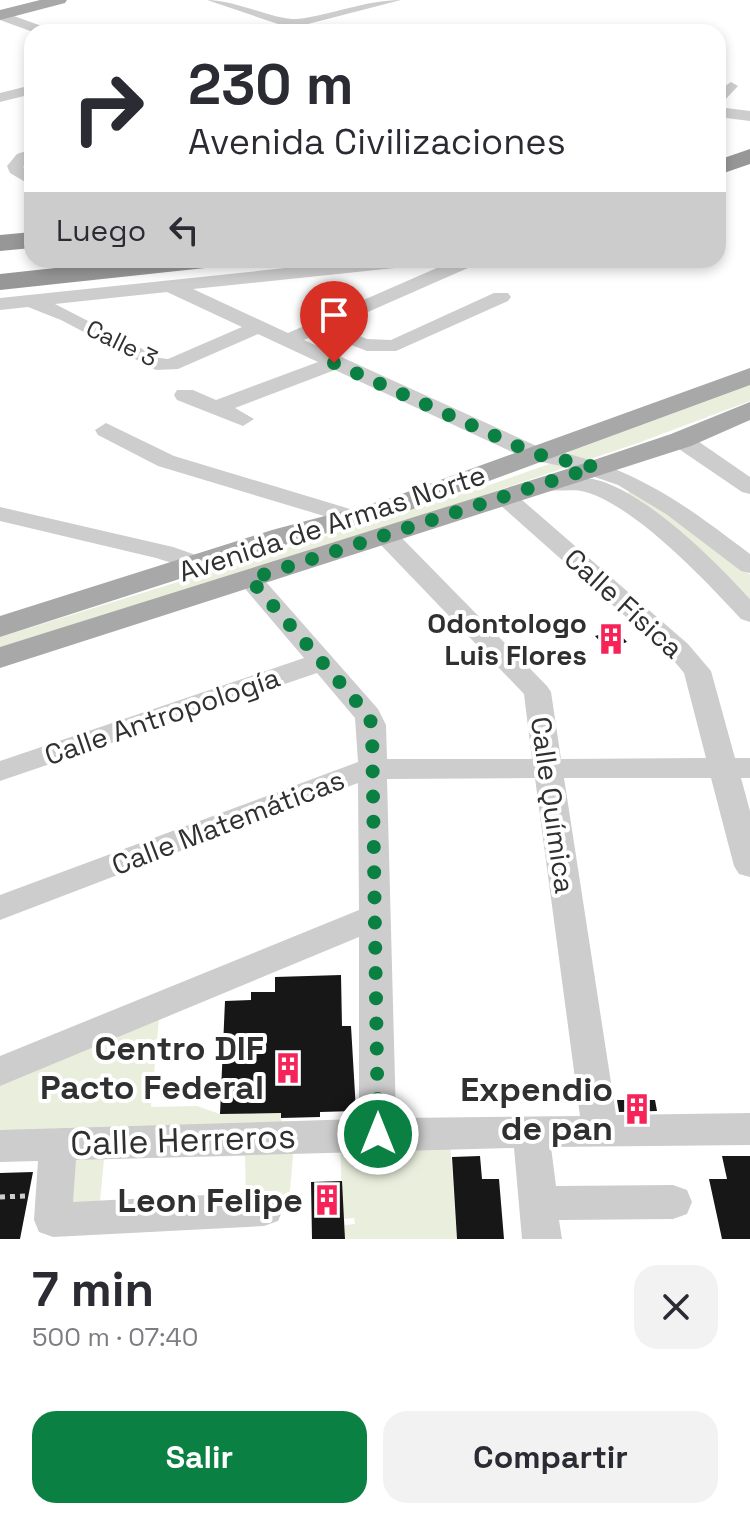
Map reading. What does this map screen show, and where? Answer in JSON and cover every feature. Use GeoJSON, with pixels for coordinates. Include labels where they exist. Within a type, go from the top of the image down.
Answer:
{"type":"FeatureCollection","features":[{"type":"Feature","properties":{"kind":"highway"},"geometry":{"type":"LineString","coordinates":[[726,165],[750,156]]}},
{"type":"Feature","properties":{"kind":"highway"},"geometry":{"type":"LineString","coordinates":[[726,190],[750,181]]}},
{"type":"Feature","properties":{"kind":"highway"},"geometry":{"type":"LineString","coordinates":[[0,255],[24,250]]}},
{"type":"Feature","properties":{"kind":"highway"},"geometry":{"type":"LineString","coordinates":[[0,255],[24,257]]}},
{"type":"Feature","properties":{"kind":"highway"},"geometry":{"type":"LineString","coordinates":[[0,282],[130,268]]}},
{"type":"Feature","properties":{"kind":"main road"},"geometry":{"type":"LineString","coordinates":[[0,8],[33,0]]}},
{"type":"Feature","properties":{"kind":"main road"},"geometry":{"type":"LineString","coordinates":[[0,15],[59,0]]}},
{"type":"Feature","properties":{"kind":"main road","name":"Avenida de Armas Norte"},"geometry":{"type":"LineString","coordinates":[[0,627],[201,565],[283,536],[443,490],[750,376]]}},
{"type":"Feature","properties":{"kind":"main road"},"geometry":{"type":"LineString","coordinates":[[722,386],[750,399]]}},
{"type":"Feature","properties":{"kind":"main road"},"geometry":{"type":"LineString","coordinates":[[685,400],[737,416]]}},
{"type":"Feature","properties":{"kind":"main road"},"geometry":{"type":"LineString","coordinates":[[0,658],[506,498],[672,443],[737,416]]}},
{"type":"Feature","properties":{"kind":"main road"},"geometry":{"type":"LineString","coordinates":[[623,422],[672,443]]}},
{"type":"Feature","properties":{"kind":"street"},"geometry":{"type":"LineString","coordinates":[[213,0],[267,24]]}},
{"type":"Feature","properties":{"kind":"street"},"geometry":{"type":"LineString","coordinates":[[298,24],[395,0]]}},
{"type":"Feature","properties":{"kind":"street"},"geometry":{"type":"LineString","coordinates":[[0,15],[24,24]]}},
{"type":"Feature","properties":{"kind":"street"},"geometry":{"type":"LineString","coordinates":[[726,91],[731,86]]}},
{"type":"Feature","properties":{"kind":"street"},"geometry":{"type":"LineString","coordinates":[[0,98],[24,91]]}},
{"type":"Feature","properties":{"kind":"street"},"geometry":{"type":"LineString","coordinates":[[726,112],[748,112]]}},
{"type":"Feature","properties":{"kind":"street"},"geometry":{"type":"LineString","coordinates":[[24,158],[15,166],[24,176]]}},
{"type":"Feature","properties":{"kind":"street"},"geometry":{"type":"LineString","coordinates":[[0,304],[335,268]]}},
{"type":"Feature","properties":{"kind":"street"},"geometry":{"type":"LineString","coordinates":[[288,340],[452,268]]}},
{"type":"Feature","properties":{"kind":"street"},"geometry":{"type":"LineString","coordinates":[[168,285],[535,454],[595,467],[627,478],[750,566]]}},
{"type":"Feature","properties":{"kind":"street"},"geometry":{"type":"LineString","coordinates":[[322,326],[367,347],[381,348],[396,345],[501,297]]}},
{"type":"Feature","properties":{"kind":"street","name":"Calle 3"},"geometry":{"type":"LineString","coordinates":[[30,300],[68,316],[156,364],[171,365],[258,327]]}},
{"type":"Feature","properties":{"kind":"street"},"geometry":{"type":"LineString","coordinates":[[218,407],[334,363]]}},
{"type":"Feature","properties":{"kind":"street"},"geometry":{"type":"LineString","coordinates":[[185,395],[243,419]]}},
{"type":"Feature","properties":{"kind":"street"},"geometry":{"type":"LineString","coordinates":[[106,430],[166,461],[352,517]]}},
{"type":"Feature","properties":{"kind":"street"},"geometry":{"type":"LineString","coordinates":[[672,443],[750,487]]}},
{"type":"Feature","properties":{"kind":"street"},"geometry":{"type":"LineString","coordinates":[[548,484],[593,487],[616,499],[730,591],[750,614]]}},
{"type":"Feature","properties":{"kind":"street","name":"Calle Física"},"geometry":{"type":"LineString","coordinates":[[506,498],[697,671],[737,768],[750,866]]}},
{"type":"Feature","properties":{"kind":"street"},"geometry":{"type":"LineString","coordinates":[[0,514],[164,552],[201,565]]}},
{"type":"Feature","properties":{"kind":"street","name":"Calle Química"},"geometry":{"type":"LineString","coordinates":[[387,537],[537,692],[600,1131]]}},
{"type":"Feature","properties":{"kind":"street"},"geometry":{"type":"LineString","coordinates":[[250,579],[368,715],[373,735],[378,1134]]}},
{"type":"Feature","properties":{"kind":"street","name":"Calle Antropología"},"geometry":{"type":"LineString","coordinates":[[0,771],[324,661]]}},
{"type":"Feature","properties":{"kind":"street","name":"Calle Matemáticas"},"geometry":{"type":"LineString","coordinates":[[0,908],[358,772],[374,769],[737,768]]}},
{"type":"Feature","properties":{"kind":"street"},"geometry":{"type":"LineString","coordinates":[[0,1071],[377,916]]}},
{"type":"Feature","properties":{"kind":"street","name":"Calle Herreros"},"geometry":{"type":"LineString","coordinates":[[0,1146],[378,1134],[750,1129]]}},
{"type":"Feature","properties":{"kind":"street"},"geometry":{"type":"LineString","coordinates":[[531,1132],[540,1221],[673,1202]]}},
{"type":"Feature","properties":{"kind":"street"},"geometry":{"type":"LineString","coordinates":[[61,1143],[55,1168],[53,1220],[264,1209]]}},
{"type":"Feature","properties":{"kind":"path"},"geometry":{"type":"LineString","coordinates":[[0,1197],[37,1196]]}},
{"type":"Feature","properties":{"kind":"green space"},"geometry":{"type":"Polygon","coordinates":[[[750,382],[750,401],[638,443],[381,530],[0,647],[0,637],[481,488],[549,464],[589,440],[750,382]]]}},
{"type":"Feature","properties":{"kind":"green space"},"geometry":{"type":"Polygon","coordinates":[[[632,491],[640,492],[745,569],[750,575],[750,599],[624,495],[632,491]]]}},
{"type":"Feature","properties":{"kind":"green space"},"geometry":{"type":"Polygon","coordinates":[[[159,1019],[151,1107],[197,1106],[220,1114],[281,1113],[282,1128],[0,1138],[0,1083],[159,1019]]]}},
{"type":"Feature","properties":{"kind":"green space"},"geometry":{"type":"Polygon","coordinates":[[[450,1141],[457,1239],[345,1239],[345,1225],[355,1224],[354,1218],[343,1219],[340,1144],[450,1141]]]}},
{"type":"Feature","properties":{"kind":"green space"},"geometry":{"type":"Polygon","coordinates":[[[294,1145],[289,1202],[246,1204],[245,1156],[104,1159],[99,1212],[58,1214],[66,1151],[294,1145]]]}},
{"type":"Feature","properties":{"kind":"building","name":"Odontologo Luis Flores"},"geometry":{"type":"Polygon","coordinates":[[[616,630],[627,642],[607,649],[595,636],[616,630]]]}},
{"type":"Feature","properties":{"kind":"building","name":"Centro DIF Pacto Federal"},"geometry":{"type":"Polygon","coordinates":[[[341,975],[342,1026],[351,1026],[356,1111],[320,1112],[320,1117],[281,1118],[281,1113],[220,1114],[225,1001],[251,1000],[251,992],[275,992],[275,977],[341,975]]]}},
{"type":"Feature","properties":{"kind":"building","name":"Expendio de pan"},"geometry":{"type":"Polygon","coordinates":[[[617,1100],[655,1100],[657,1111],[619,1112],[617,1100]]]}},
{"type":"Feature","properties":{"kind":"building"},"geometry":{"type":"Polygon","coordinates":[[[480,1156],[482,1179],[499,1179],[504,1239],[457,1239],[452,1157],[480,1156]]]}},
{"type":"Feature","properties":{"kind":"building"},"geometry":{"type":"Polygon","coordinates":[[[722,1156],[750,1156],[750,1239],[722,1239],[709,1179],[727,1179],[722,1156]]]}},
{"type":"Feature","properties":{"kind":"building"},"geometry":{"type":"Polygon","coordinates":[[[33,1172],[20,1239],[0,1239],[0,1173],[33,1172]]]}},
{"type":"Feature","properties":{"kind":"building","name":"Leon Felipe"},"geometry":{"type":"Polygon","coordinates":[[[342,1181],[345,1239],[312,1239],[311,1182],[342,1181]]]}},
{"type":"Feature","properties":{"kind":"place","name":"Odontologo Luis Flores"},"geometry":{"type":"Point","coordinates":[611,639]}},
{"type":"Feature","properties":{"kind":"place","name":"Centro DIF Pacto Federal"},"geometry":{"type":"Point","coordinates":[288,1068]}},
{"type":"Feature","properties":{"kind":"place","name":"Expendio de pan"},"geometry":{"type":"Point","coordinates":[637,1109]}},
{"type":"Feature","properties":{"kind":"place","name":"Leon Felipe"},"geometry":{"type":"Point","coordinates":[327,1200]}},
{"type":"Feature","properties":{"kind":"route"},"geometry":{"type":"LineString","coordinates":[[334,363],[535,454],[595,467],[250,579],[324,661],[368,715],[372,725],[378,1134]]}}]}
